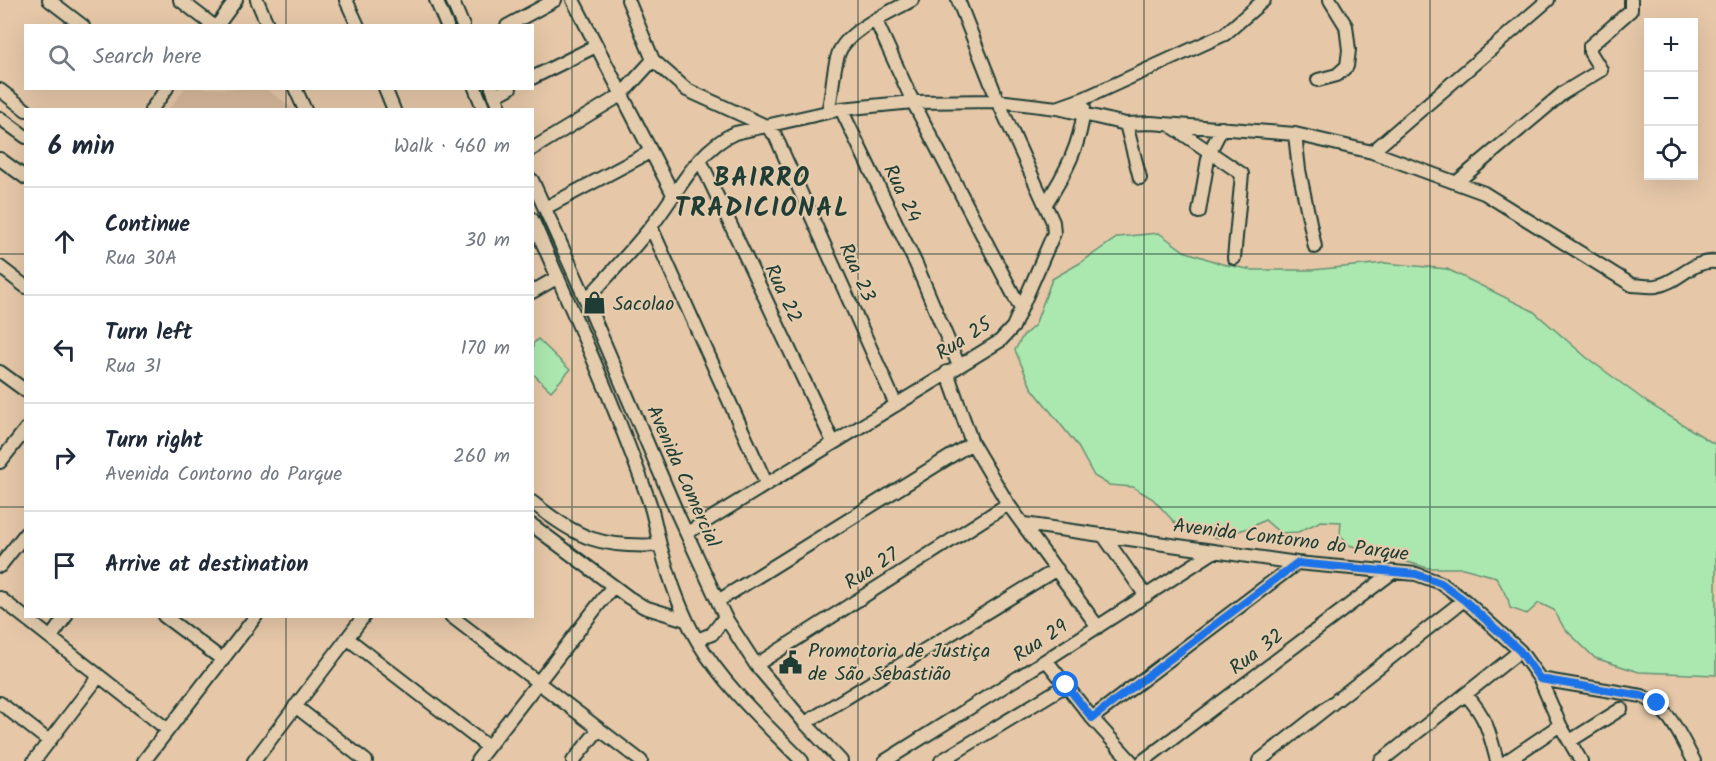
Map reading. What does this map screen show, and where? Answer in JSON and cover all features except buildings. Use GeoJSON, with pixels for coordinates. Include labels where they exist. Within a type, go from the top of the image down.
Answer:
{"type":"FeatureCollection","features":[{"type":"Feature","properties":{"kind":"street"},"geometry":{"type":"LineString","coordinates":[[49,0],[80,24]]}},
{"type":"Feature","properties":{"kind":"street"},"geometry":{"type":"LineString","coordinates":[[180,0],[212,24]]}},
{"type":"Feature","properties":{"kind":"street"},"geometry":{"type":"LineString","coordinates":[[217,24],[236,0]]}},
{"type":"Feature","properties":{"kind":"street"},"geometry":{"type":"LineString","coordinates":[[257,0],[267,24]]}},
{"type":"Feature","properties":{"kind":"street"},"geometry":{"type":"LineString","coordinates":[[346,0],[357,24]]}},
{"type":"Feature","properties":{"kind":"street"},"geometry":{"type":"LineString","coordinates":[[436,0],[446,24]]}},
{"type":"Feature","properties":{"kind":"street"},"geometry":{"type":"LineString","coordinates":[[452,0],[463,24]]}},
{"type":"Feature","properties":{"kind":"street"},"geometry":{"type":"LineString","coordinates":[[511,24],[555,0]]}},
{"type":"Feature","properties":{"kind":"street"},"geometry":{"type":"LineString","coordinates":[[573,0],[674,196]]}},
{"type":"Feature","properties":{"kind":"street"},"geometry":{"type":"LineString","coordinates":[[628,0],[653,60],[687,90],[766,126]]}},
{"type":"Feature","properties":{"kind":"street"},"geometry":{"type":"LineString","coordinates":[[828,111],[838,54],[851,36],[912,0]]}},
{"type":"Feature","properties":{"kind":"street"},"geometry":{"type":"LineString","coordinates":[[958,0],[998,101]]}},
{"type":"Feature","properties":{"kind":"street"},"geometry":{"type":"LineString","coordinates":[[1057,108],[1085,98],[1225,34],[1264,0]]}},
{"type":"Feature","properties":{"kind":"street"},"geometry":{"type":"LineString","coordinates":[[1318,80],[1337,75],[1347,66],[1349,50],[1346,26],[1330,0]]}},
{"type":"Feature","properties":{"kind":"street"},"geometry":{"type":"LineString","coordinates":[[1372,152],[1548,0]]}},
{"type":"Feature","properties":{"kind":"street"},"geometry":{"type":"LineString","coordinates":[[1457,182],[1563,93],[1601,70],[1590,52],[1590,46],[1631,10],[1631,0]]}},
{"type":"Feature","properties":{"kind":"street"},"geometry":{"type":"LineString","coordinates":[[876,21],[913,102],[1021,309]]}},
{"type":"Feature","properties":{"kind":"street"},"geometry":{"type":"LineString","coordinates":[[534,77],[597,46]]}},
{"type":"Feature","properties":{"kind":"street"},"geometry":{"type":"LineString","coordinates":[[534,148],[621,95],[653,60]]}},
{"type":"Feature","properties":{"kind":"street"},"geometry":{"type":"LineString","coordinates":[[0,90],[24,108]]}},
{"type":"Feature","properties":{"kind":"street"},"geometry":{"type":"LineString","coordinates":[[152,108],[165,90]]}},
{"type":"Feature","properties":{"kind":"street"},"geometry":{"type":"LineString","coordinates":[[296,90],[303,108]]}},
{"type":"Feature","properties":{"kind":"street"},"geometry":{"type":"LineString","coordinates":[[386,90],[393,108]]}},
{"type":"Feature","properties":{"kind":"street"},"geometry":{"type":"LineString","coordinates":[[476,90],[483,108]]}},
{"type":"Feature","properties":{"kind":"street"},"geometry":{"type":"LineString","coordinates":[[493,92],[500,108]]}},
{"type":"Feature","properties":{"kind":"street"},"geometry":{"type":"LineString","coordinates":[[1045,205],[1064,176],[1071,160],[1080,133],[1085,98]]}},
{"type":"Feature","properties":{"kind":"street"},"geometry":{"type":"LineString","coordinates":[[586,300],[651,227],[700,160],[725,138],[735,133],[828,111],[913,102],[998,101],[1057,108],[1126,123],[1169,124],[1294,134],[1372,152],[1484,193],[1632,285],[1655,286],[1669,282],[1695,265],[1710,261],[1716,262]]}},
{"type":"Feature","properties":{"kind":"street","name":"Rua 25"},"geometry":{"type":"LineString","coordinates":[[687,533],[1000,341],[1012,327],[1054,233],[1053,222],[998,101]]}},
{"type":"Feature","properties":{"kind":"street","name":"Rua 24"},"geometry":{"type":"LineString","coordinates":[[841,109],[915,264],[959,366]]}},
{"type":"Feature","properties":{"kind":"street"},"geometry":{"type":"LineString","coordinates":[[0,118],[24,136]]}},
{"type":"Feature","properties":{"kind":"street"},"geometry":{"type":"LineString","coordinates":[[1126,123],[1140,178]]}},
{"type":"Feature","properties":{"kind":"street"},"geometry":{"type":"LineString","coordinates":[[1169,124],[1242,174],[1234,258]]}},
{"type":"Feature","properties":{"kind":"street","name":"Rua 23"},"geometry":{"type":"LineString","coordinates":[[766,126],[775,135],[896,405]]}},
{"type":"Feature","properties":{"kind":"street"},"geometry":{"type":"LineString","coordinates":[[1199,213],[1209,153],[1222,128]]}},
{"type":"Feature","properties":{"kind":"street"},"geometry":{"type":"LineString","coordinates":[[1294,134],[1315,247]]}},
{"type":"Feature","properties":{"kind":"street"},"geometry":{"type":"LineString","coordinates":[[545,208],[650,152]]}},
{"type":"Feature","properties":{"kind":"street"},"geometry":{"type":"LineString","coordinates":[[0,159],[24,177]]}},
{"type":"Feature","properties":{"kind":"street","name":"Rua 22"},"geometry":{"type":"LineString","coordinates":[[700,160],[833,442]]}},
{"type":"Feature","properties":{"kind":"street","name":"Avenida Comercial"},"geometry":{"type":"LineString","coordinates":[[534,187],[586,300],[678,516],[725,617],[756,665],[841,761]]}},
{"type":"Feature","properties":{"kind":"street","name":"Avenida Comercial"},"geometry":{"type":"LineString","coordinates":[[534,224],[612,401],[654,519],[660,544],[686,620],[730,687],[802,761]]}},
{"type":"Feature","properties":{"kind":"street"},"geometry":{"type":"LineString","coordinates":[[651,227],[766,483]]}},
{"type":"Feature","properties":{"kind":"street"},"geometry":{"type":"LineString","coordinates":[[542,242],[552,240],[557,235]]}},
{"type":"Feature","properties":{"kind":"street"},"geometry":{"type":"LineString","coordinates":[[0,267],[23,281]]}},
{"type":"Feature","properties":{"kind":"street"},"geometry":{"type":"LineString","coordinates":[[534,291],[558,277]]}},
{"type":"Feature","properties":{"kind":"street"},"geometry":{"type":"LineString","coordinates":[[0,372],[24,390]]}},
{"type":"Feature","properties":{"kind":"street"},"geometry":{"type":"LineString","coordinates":[[947,372],[972,443],[1008,504],[1098,627]]}},
{"type":"Feature","properties":{"kind":"street"},"geometry":{"type":"LineString","coordinates":[[0,462],[24,432]]}},
{"type":"Feature","properties":{"kind":"street"},"geometry":{"type":"LineString","coordinates":[[718,601],[972,443]]}},
{"type":"Feature","properties":{"kind":"street"},"geometry":{"type":"LineString","coordinates":[[534,504],[560,525],[586,538],[631,546],[660,544]]}},
{"type":"Feature","properties":{"kind":"street","name":"Rua 27"},"geometry":{"type":"LineString","coordinates":[[756,665],[1008,504]]}},
{"type":"Feature","properties":{"kind":"street"},"geometry":{"type":"LineString","coordinates":[[654,519],[662,514],[670,513],[678,516]]}},
{"type":"Feature","properties":{"kind":"street","name":"Avenida Contorno do Parque"},"geometry":{"type":"LineString","coordinates":[[1024,524],[1297,563],[1416,574],[1441,583],[1464,600],[1520,651],[1540,679],[1560,725],[1581,761]]}},
{"type":"Feature","properties":{"kind":"street"},"geometry":{"type":"LineString","coordinates":[[534,527],[644,607],[686,620]]}},
{"type":"Feature","properties":{"kind":"street"},"geometry":{"type":"LineString","coordinates":[[1103,535],[1146,596]]}},
{"type":"Feature","properties":{"kind":"street"},"geometry":{"type":"LineString","coordinates":[[0,566],[24,536]]}},
{"type":"Feature","properties":{"kind":"street","name":"Rua 29"},"geometry":{"type":"LineString","coordinates":[[885,761],[1215,551]]}},
{"type":"Feature","properties":{"kind":"street"},"geometry":{"type":"LineString","coordinates":[[1092,718],[1297,563]]}},
{"type":"Feature","properties":{"kind":"street"},"geometry":{"type":"LineString","coordinates":[[805,723],[1057,569]]}},
{"type":"Feature","properties":{"kind":"street","name":"Rua 32"},"geometry":{"type":"LineString","coordinates":[[1143,761],[1393,572]]}},
{"type":"Feature","properties":{"kind":"street"},"geometry":{"type":"LineString","coordinates":[[477,761],[613,586]]}},
{"type":"Feature","properties":{"kind":"street"},"geometry":{"type":"LineString","coordinates":[[0,598],[24,617]]}},
{"type":"Feature","properties":{"kind":"street"},"geometry":{"type":"LineString","coordinates":[[1259,761],[1464,600]]}},
{"type":"Feature","properties":{"kind":"street"},"geometry":{"type":"LineString","coordinates":[[697,640],[712,633],[725,617]]}},
{"type":"Feature","properties":{"kind":"street"},"geometry":{"type":"LineString","coordinates":[[26,618],[168,730]]}},
{"type":"Feature","properties":{"kind":"street"},"geometry":{"type":"LineString","coordinates":[[51,638],[65,618]]}},
{"type":"Feature","properties":{"kind":"street"},"geometry":{"type":"LineString","coordinates":[[168,618],[223,660]]}},
{"type":"Feature","properties":{"kind":"street"},"geometry":{"type":"LineString","coordinates":[[144,761],[254,618]]}},
{"type":"Feature","properties":{"kind":"street"},"geometry":{"type":"LineString","coordinates":[[254,761],[362,618]]}},
{"type":"Feature","properties":{"kind":"street"},"geometry":{"type":"LineString","coordinates":[[454,618],[641,761]]}},
{"type":"Feature","properties":{"kind":"street"},"geometry":{"type":"LineString","coordinates":[[346,638],[488,747]]}},
{"type":"Feature","properties":{"kind":"street"},"geometry":{"type":"LineString","coordinates":[[1381,761],[1520,651]]}},
{"type":"Feature","properties":{"kind":"street"},"geometry":{"type":"LineString","coordinates":[[1046,660],[1092,718],[1131,761]]}},
{"type":"Feature","properties":{"kind":"street"},"geometry":{"type":"LineString","coordinates":[[34,761],[99,676]]}},
{"type":"Feature","properties":{"kind":"street"},"geometry":{"type":"LineString","coordinates":[[1540,679],[1642,696],[1657,703],[1671,719],[1694,761]]}},
{"type":"Feature","properties":{"kind":"street"},"geometry":{"type":"LineString","coordinates":[[941,761],[1066,685]]}},
{"type":"Feature","properties":{"kind":"street"},"geometry":{"type":"LineString","coordinates":[[1466,695],[1479,708],[1489,728],[1497,761]]}},
{"type":"Feature","properties":{"kind":"street"},"geometry":{"type":"LineString","coordinates":[[0,703],[49,741]]}},
{"type":"Feature","properties":{"kind":"street"},"geometry":{"type":"LineString","coordinates":[[295,706],[366,761]]}},
{"type":"Feature","properties":{"kind":"street"},"geometry":{"type":"LineString","coordinates":[[1570,741],[1621,709]]}},
{"type":"Feature","properties":{"kind":"street"},"geometry":{"type":"LineString","coordinates":[[1507,761],[1560,725]]}},
{"type":"Feature","properties":{"kind":"street"},"geometry":{"type":"LineString","coordinates":[[573,761],[599,729]]}},
{"type":"Feature","properties":{"kind":"shaded area"},"geometry":{"type":"Polygon","coordinates":[[[183,90],[267,90],[293,108],[170,108],[183,90]]]}},
{"type":"Feature","properties":{"kind":"green space"},"geometry":{"type":"Polygon","coordinates":[[[1159,233],[1184,251],[1222,264],[1253,270],[1312,270],[1385,263],[1447,269],[1533,311],[1586,357],[1648,403],[1716,445],[1716,675],[1639,672],[1595,658],[1564,628],[1554,610],[1539,603],[1527,614],[1510,608],[1508,599],[1496,577],[1463,568],[1428,568],[1349,545],[1340,535],[1341,522],[1321,521],[1298,532],[1280,533],[1265,520],[1217,538],[1176,524],[1153,499],[1133,487],[1109,485],[1094,476],[1077,445],[1031,387],[1015,350],[1023,336],[1035,325],[1052,279],[1118,237],[1159,233]]]}},
{"type":"Feature","properties":{"kind":"green space"},"geometry":{"type":"Polygon","coordinates":[[[538,339],[570,370],[551,391],[534,375],[534,343],[538,339]]]}},
{"type":"Feature","properties":{"kind":"place","name":"Sacolao"},"geometry":{"type":"Point","coordinates":[595,303]}},
{"type":"Feature","properties":{"kind":"place","name":"Promotoria de Justiça de São Sebastião"},"geometry":{"type":"Point","coordinates":[790,662]}},
{"type":"Feature","properties":{"kind":"district","name":"BAIRRO TRADICIONAL"},"geometry":{"type":"Point","coordinates":[762,192]}},
{"type":"Feature","properties":{"kind":"route"},"geometry":{"type":"LineString","coordinates":[[1066,685],[1092,718],[1297,563],[1416,574],[1441,583],[1464,600],[1520,651],[1540,679],[1642,696],[1657,703]]}}]}
